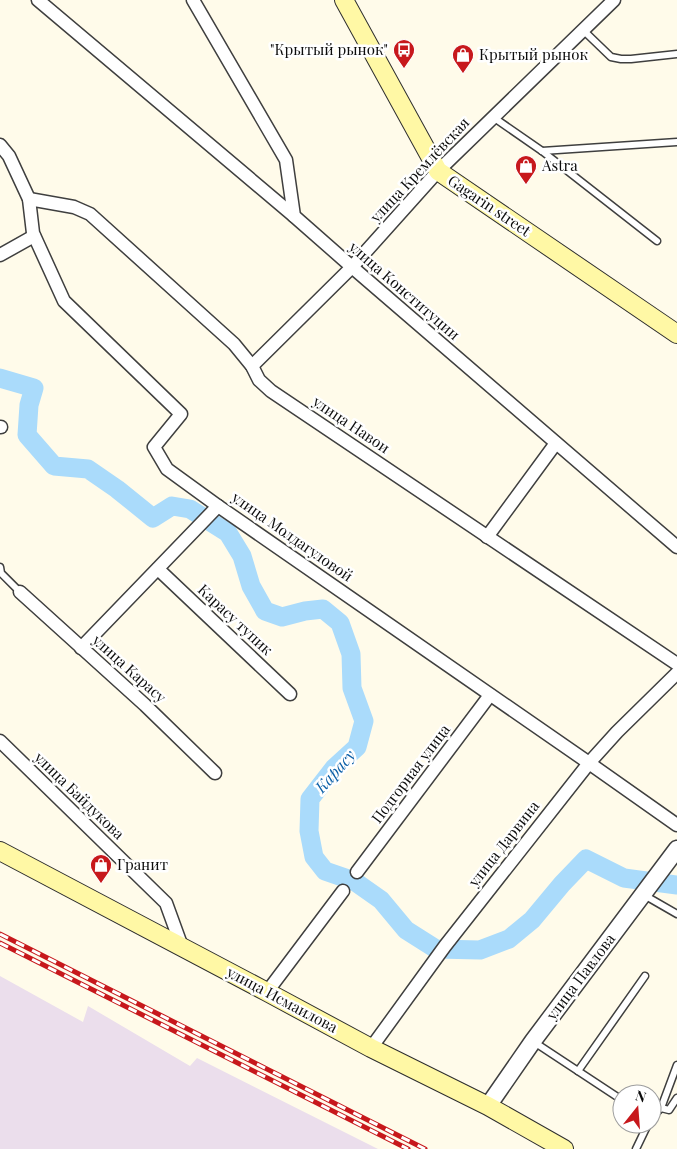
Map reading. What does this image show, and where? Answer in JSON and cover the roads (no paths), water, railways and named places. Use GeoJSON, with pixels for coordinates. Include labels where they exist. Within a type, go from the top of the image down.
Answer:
{"type":"FeatureCollection","features":[{"type":"Feature","properties":{"kind":"main road","name":"Gagarin street"},"geometry":{"type":"LineString","coordinates":[[344,0],[438,171],[677,334]]}},
{"type":"Feature","properties":{"kind":"main road","name":"улица Исмаилова"},"geometry":{"type":"LineString","coordinates":[[0,852],[371,1048],[488,1106],[564,1149]]}},
{"type":"Feature","properties":{"kind":"street","name":"улица Конституции"},"geometry":{"type":"LineString","coordinates":[[38,0],[294,216],[677,547]]}},
{"type":"Feature","properties":{"kind":"street"},"geometry":{"type":"LineString","coordinates":[[193,0],[286,160],[294,216]]}},
{"type":"Feature","properties":{"kind":"street","name":"улица Кремлёвская"},"geometry":{"type":"LineString","coordinates":[[252,366],[352,267],[438,171],[614,0]]}},
{"type":"Feature","properties":{"kind":"street","name":"улица Молдагуловой"},"geometry":{"type":"LineString","coordinates":[[0,145],[9,156],[29,200],[34,236],[64,301],[181,414],[154,447],[167,469],[214,510],[590,763],[677,825]]}},
{"type":"Feature","properties":{"kind":"street","name":"улица Навои"},"geometry":{"type":"LineString","coordinates":[[29,200],[74,207],[90,214],[234,344],[252,366],[259,380],[272,391],[677,664]]}},
{"type":"Feature","properties":{"kind":"street"},"geometry":{"type":"LineString","coordinates":[[0,255],[34,236]]}},
{"type":"Feature","properties":{"kind":"street"},"geometry":{"type":"LineString","coordinates":[[487,536],[556,443]]}},
{"type":"Feature","properties":{"kind":"street"},"geometry":{"type":"LineString","coordinates":[[81,648],[214,510]]}},
{"type":"Feature","properties":{"kind":"street","name":"Карасу тупик"},"geometry":{"type":"LineString","coordinates":[[158,569],[290,694]]}},
{"type":"Feature","properties":{"kind":"street","name":"улица Карасу"},"geometry":{"type":"LineString","coordinates":[[20,592],[145,705],[215,773]]}},
{"type":"Feature","properties":{"kind":"street","name":"улица Дарвина"},"geometry":{"type":"LineString","coordinates":[[371,1048],[441,951],[590,763],[677,673]]}},
{"type":"Feature","properties":{"kind":"street","name":"Подгорная улица"},"geometry":{"type":"LineString","coordinates":[[357,872],[490,695]]}},
{"type":"Feature","properties":{"kind":"street","name":"улица Байдукова"},"geometry":{"type":"LineString","coordinates":[[0,741],[166,904],[182,947]]}},
{"type":"Feature","properties":{"kind":"street","name":"улица Павлова"},"geometry":{"type":"LineString","coordinates":[[488,1106],[533,1042],[677,849]]}},
{"type":"Feature","properties":{"kind":"street"},"geometry":{"type":"LineString","coordinates":[[267,992],[343,891]]}},
{"type":"Feature","properties":{"kind":"lane"},"geometry":{"type":"LineString","coordinates":[[583,30],[611,57],[631,59],[677,54]]}},
{"type":"Feature","properties":{"kind":"lane"},"geometry":{"type":"LineString","coordinates":[[493,117],[542,151],[657,241]]}},
{"type":"Feature","properties":{"kind":"lane"},"geometry":{"type":"LineString","coordinates":[[542,151],[677,142]]}},
{"type":"Feature","properties":{"kind":"lane"},"geometry":{"type":"LineString","coordinates":[[0,567],[1,573],[20,592]]}},
{"type":"Feature","properties":{"kind":"lane"},"geometry":{"type":"LineString","coordinates":[[643,894],[677,914]]}},
{"type":"Feature","properties":{"kind":"lane"},"geometry":{"type":"LineString","coordinates":[[578,1071],[645,976]]}},
{"type":"Feature","properties":{"kind":"lane"},"geometry":{"type":"LineString","coordinates":[[533,1042],[612,1093]]}},
{"type":"Feature","properties":{"kind":"lane"},"geometry":{"type":"LineString","coordinates":[[662,1105],[677,1065]]}},
{"type":"Feature","properties":{"kind":"lane"},"geometry":{"type":"LineString","coordinates":[[662,1108],[669,1110],[677,1098]]}},
{"type":"Feature","properties":{"kind":"lane"},"geometry":{"type":"LineString","coordinates":[[636,1149],[643,1134]]}},
{"type":"Feature","properties":{"kind":"waterway","name":"Карасу"},"geometry":{"type":"LineString","coordinates":[[0,378],[34,388],[29,405],[27,435],[54,466],[88,469],[153,518],[172,506],[190,509],[228,533],[242,556],[251,586],[265,611],[282,617],[323,609],[340,623],[351,654],[352,688],[364,721],[357,747],[334,768],[310,799],[309,831],[314,857],[325,871],[354,881],[381,900],[406,930],[436,949],[480,950],[509,939],[532,920],[586,859],[624,878],[677,885]]}},
{"type":"Feature","properties":{"kind":"railway"},"geometry":{"type":"LineString","coordinates":[[0,934],[425,1149]]}},
{"type":"Feature","properties":{"kind":"railway"},"geometry":{"type":"LineString","coordinates":[[0,943],[408,1149]]}},
{"type":"Feature","properties":{"kind":"place","name":"\"Крытый рынок\""},"geometry":{"type":"Point","coordinates":[404,69]}},
{"type":"Feature","properties":{"kind":"place","name":"Крытый рынок"},"geometry":{"type":"Point","coordinates":[463,74]}},
{"type":"Feature","properties":{"kind":"place","name":"Astra"},"geometry":{"type":"Point","coordinates":[526,185]}},
{"type":"Feature","properties":{"kind":"place","name":"Гранит"},"geometry":{"type":"Point","coordinates":[101,884]}}]}
